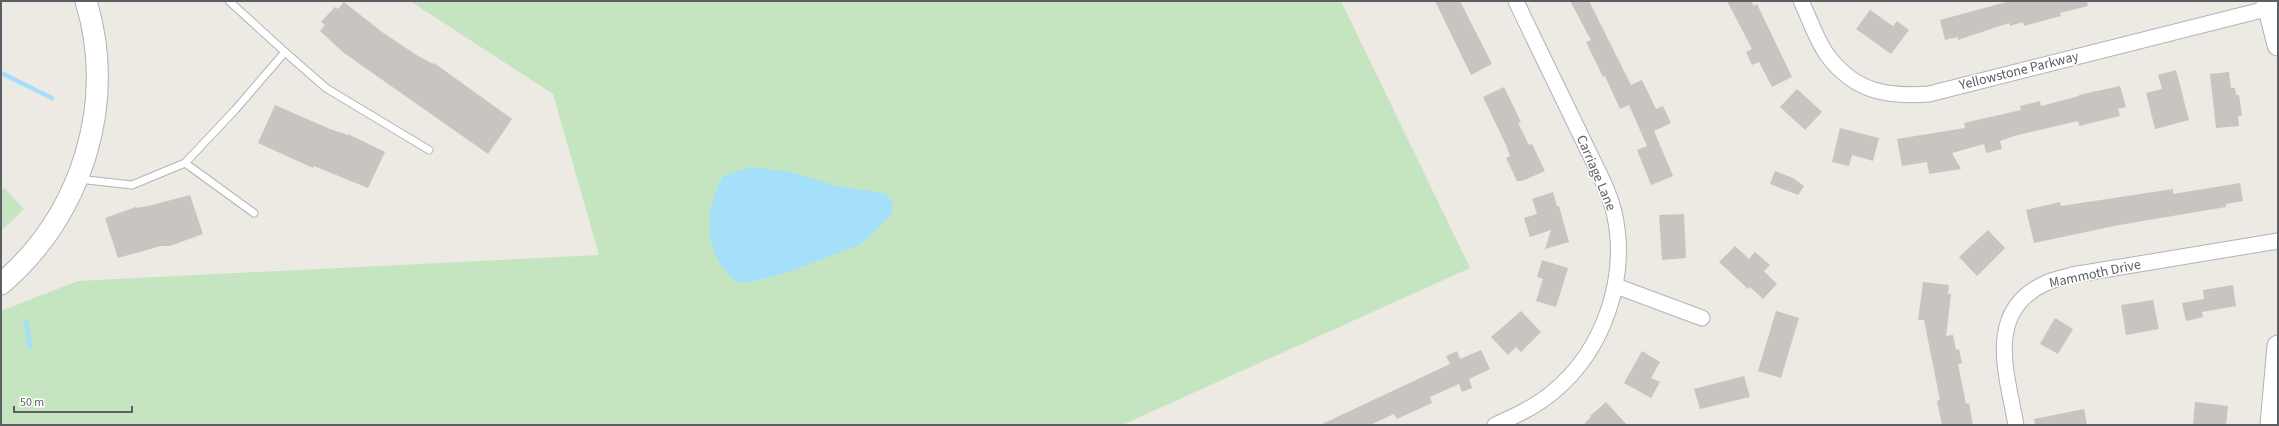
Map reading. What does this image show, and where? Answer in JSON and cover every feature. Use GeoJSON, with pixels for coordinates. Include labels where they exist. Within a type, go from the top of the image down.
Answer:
{"type":"FeatureCollection","features":[{"type":"Feature","properties":{"kind":"street"},"geometry":{"type":"LineString","coordinates":[[1,284],[38,247],[55,224],[78,179],[89,143],[95,115],[98,84],[96,43],[86,1]]}},
{"type":"Feature","properties":{"kind":"street","name":"Carriage Lane"},"geometry":{"type":"LineString","coordinates":[[1495,425],[1524,412],[1553,392],[1572,373],[1588,353],[1605,320],[1616,286],[1617,234],[1610,197],[1516,1]]}},
{"type":"Feature","properties":{"kind":"street","name":"Yellowstone Parkway"},"geometry":{"type":"LineString","coordinates":[[1801,1],[1827,55],[1842,72],[1882,94],[1900,96],[1929,94],[2272,5]]}},
{"type":"Feature","properties":{"kind":"street"},"geometry":{"type":"LineString","coordinates":[[2272,5],[2278,45]]}},
{"type":"Feature","properties":{"kind":"street","name":"Mammoth Drive"},"geometry":{"type":"LineString","coordinates":[[2016,425],[2003,352],[2004,332],[2012,314],[2020,302],[2032,290],[2047,282],[2072,276],[2278,241]]}},
{"type":"Feature","properties":{"kind":"street"},"geometry":{"type":"LineString","coordinates":[[1616,286],[1702,318]]}},
{"type":"Feature","properties":{"kind":"street"},"geometry":{"type":"LineString","coordinates":[[2271,425],[2278,346]]}},
{"type":"Feature","properties":{"kind":"lane"},"geometry":{"type":"LineString","coordinates":[[229,1],[284,52],[326,88],[429,150]]}},
{"type":"Feature","properties":{"kind":"lane"},"geometry":{"type":"LineString","coordinates":[[78,179],[132,185],[185,163],[235,110],[284,52]]}},
{"type":"Feature","properties":{"kind":"lane"},"geometry":{"type":"LineString","coordinates":[[185,163],[254,213]]}},
{"type":"Feature","properties":{"kind":"green space"},"geometry":{"type":"Polygon","coordinates":[[[410,1],[1341,1],[1470,268],[1122,425],[1,425],[1,311],[78,281],[599,255],[553,94],[410,1]]]}},
{"type":"Feature","properties":{"kind":"green space"},"geometry":{"type":"Polygon","coordinates":[[[4,188],[24,209],[1,231],[1,191],[4,188]]]}},
{"type":"Feature","properties":{"kind":"water"},"geometry":{"type":"Polygon","coordinates":[[[750,167],[791,172],[837,186],[885,193],[893,202],[891,215],[861,244],[789,272],[755,281],[738,283],[726,272],[718,260],[710,233],[710,219],[716,190],[723,176],[750,167]]]}},
{"type":"Feature","properties":{"kind":"building"},"geometry":{"type":"Polygon","coordinates":[[[1435,1],[1460,1],[1492,64],[1471,75],[1435,1]]]}},
{"type":"Feature","properties":{"kind":"building"},"geometry":{"type":"Polygon","coordinates":[[[1570,1],[1589,1],[1631,85],[1642,80],[1656,109],[1663,106],[1671,123],[1654,131],[1673,176],[1651,185],[1637,150],[1647,146],[1629,105],[1620,109],[1605,76],[1603,77],[1586,42],[1591,40],[1570,1]]]}},
{"type":"Feature","properties":{"kind":"building"},"geometry":{"type":"Polygon","coordinates":[[[1727,1],[1751,1],[1754,6],[1757,4],[1792,77],[1772,87],[1759,62],[1752,65],[1746,52],[1752,49],[1727,1]]]}},
{"type":"Feature","properties":{"kind":"building"},"geometry":{"type":"Polygon","coordinates":[[[2010,1],[2087,1],[2088,6],[2060,13],[2061,16],[2024,26],[2023,22],[2010,26],[2009,23],[1958,40],[1958,37],[1945,40],[1940,20],[2010,1]]]}},
{"type":"Feature","properties":{"kind":"building"},"geometry":{"type":"Polygon","coordinates":[[[344,2],[382,32],[418,56],[433,64],[434,63],[512,119],[488,154],[344,53],[320,31],[325,25],[321,22],[335,7],[338,9],[344,2]]]}},
{"type":"Feature","properties":{"kind":"building"},"geometry":{"type":"Polygon","coordinates":[[[1870,10],[1893,26],[1897,21],[1909,30],[1891,54],[1856,29],[1870,10]]]}},
{"type":"Feature","properties":{"kind":"building"},"geometry":{"type":"Polygon","coordinates":[[[2176,70],[2189,120],[2155,129],[2146,93],[2162,89],[2158,75],[2176,70]]]}},
{"type":"Feature","properties":{"kind":"building"},"geometry":{"type":"Polygon","coordinates":[[[2229,72],[2231,88],[2235,88],[2236,95],[2239,95],[2242,116],[2238,116],[2239,126],[2216,128],[2210,74],[2229,72]]]}},
{"type":"Feature","properties":{"kind":"building"},"geometry":{"type":"Polygon","coordinates":[[[2120,86],[2126,107],[2118,109],[2120,116],[2079,126],[2078,121],[2014,136],[2000,141],[2002,149],[1986,153],[1984,144],[1952,153],[1961,169],[1929,174],[1927,162],[1902,166],[1897,139],[1965,128],[1964,123],[2021,110],[2020,106],[2040,101],[2041,106],[2079,95],[2120,86]]]}},
{"type":"Feature","properties":{"kind":"building"},"geometry":{"type":"Polygon","coordinates":[[[1504,87],[1521,122],[1518,123],[1529,145],[1532,144],[1545,171],[1522,181],[1517,181],[1506,158],[1510,156],[1506,145],[1483,97],[1504,87]]]}},
{"type":"Feature","properties":{"kind":"building"},"geometry":{"type":"Polygon","coordinates":[[[1797,89],[1822,112],[1805,130],[1780,107],[1797,89]]]}},
{"type":"Feature","properties":{"kind":"building"},"geometry":{"type":"Polygon","coordinates":[[[275,105],[330,129],[348,134],[385,152],[368,188],[314,166],[313,168],[258,143],[275,105]]]}},
{"type":"Feature","properties":{"kind":"building"},"geometry":{"type":"Polygon","coordinates":[[[1840,128],[1879,138],[1873,161],[1852,155],[1849,166],[1832,162],[1840,128]]]}},
{"type":"Feature","properties":{"kind":"building"},"geometry":{"type":"Polygon","coordinates":[[[1775,171],[1793,178],[1804,186],[1798,195],[1770,184],[1775,171]]]}},
{"type":"Feature","properties":{"kind":"building"},"geometry":{"type":"Polygon","coordinates":[[[2240,183],[2243,201],[2226,204],[2226,207],[2119,225],[2034,243],[2026,210],[2060,202],[2061,206],[2173,189],[2173,194],[2240,183]]]}},
{"type":"Feature","properties":{"kind":"building"},"geometry":{"type":"Polygon","coordinates":[[[1553,192],[1557,206],[1559,206],[1569,242],[1545,249],[1551,230],[1530,237],[1524,218],[1537,214],[1532,199],[1553,192]]]}},
{"type":"Feature","properties":{"kind":"building"},"geometry":{"type":"Polygon","coordinates":[[[190,195],[203,234],[170,246],[161,246],[118,258],[105,218],[136,207],[148,206],[190,195]]]}},
{"type":"Feature","properties":{"kind":"building"},"geometry":{"type":"Polygon","coordinates":[[[1684,214],[1686,258],[1662,260],[1659,215],[1684,214]]]}},
{"type":"Feature","properties":{"kind":"building"},"geometry":{"type":"Polygon","coordinates":[[[1988,230],[2005,248],[1977,276],[1959,257],[1988,230]]]}},
{"type":"Feature","properties":{"kind":"building"},"geometry":{"type":"Polygon","coordinates":[[[1735,246],[1749,259],[1755,252],[1770,265],[1764,271],[1777,284],[1763,299],[1750,287],[1748,289],[1719,262],[1735,246]]]}},
{"type":"Feature","properties":{"kind":"building"},"geometry":{"type":"Polygon","coordinates":[[[1542,260],[1568,268],[1556,307],[1536,301],[1543,279],[1537,277],[1542,260]]]}},
{"type":"Feature","properties":{"kind":"building"},"geometry":{"type":"Polygon","coordinates":[[[1923,282],[1949,285],[1948,294],[1951,294],[1946,336],[1953,335],[1956,350],[1959,349],[1962,363],[1958,364],[1966,404],[1969,403],[1973,425],[1942,425],[1937,401],[1940,400],[1924,320],[1918,320],[1923,282]]]}},
{"type":"Feature","properties":{"kind":"building"},"geometry":{"type":"Polygon","coordinates":[[[2233,285],[2236,306],[2202,312],[2203,317],[2186,321],[2182,303],[2204,299],[2203,290],[2233,285]]]}},
{"type":"Feature","properties":{"kind":"building"},"geometry":{"type":"Polygon","coordinates":[[[2153,300],[2159,329],[2126,335],[2121,305],[2153,300]]]}},
{"type":"Feature","properties":{"kind":"building"},"geometry":{"type":"Polygon","coordinates":[[[1521,311],[1541,332],[1521,352],[1516,347],[1508,355],[1491,337],[1521,311]]]}},
{"type":"Feature","properties":{"kind":"building"},"geometry":{"type":"Polygon","coordinates":[[[1776,311],[1799,318],[1781,378],[1758,371],[1776,311]]]}},
{"type":"Feature","properties":{"kind":"building"},"geometry":{"type":"Polygon","coordinates":[[[2055,318],[2073,329],[2058,354],[2040,344],[2055,318]]]}},
{"type":"Feature","properties":{"kind":"building"},"geometry":{"type":"Polygon","coordinates":[[[1481,350],[1490,369],[1469,379],[1472,388],[1462,392],[1459,384],[1430,397],[1432,403],[1397,419],[1394,414],[1370,425],[1320,425],[1450,364],[1446,356],[1457,351],[1460,359],[1481,350]]]}},
{"type":"Feature","properties":{"kind":"building"},"geometry":{"type":"Polygon","coordinates":[[[1642,351],[1660,362],[1651,378],[1660,382],[1651,398],[1624,383],[1642,351]]]}},
{"type":"Feature","properties":{"kind":"building"},"geometry":{"type":"Polygon","coordinates":[[[1744,376],[1750,397],[1700,409],[1694,389],[1744,376]]]}},
{"type":"Feature","properties":{"kind":"building"},"geometry":{"type":"Polygon","coordinates":[[[1606,402],[1627,425],[1583,425],[1591,417],[1590,416],[1606,402]]]}},
{"type":"Feature","properties":{"kind":"building"},"geometry":{"type":"Polygon","coordinates":[[[2195,402],[2228,406],[2226,425],[2193,425],[2195,402]]]}},
{"type":"Feature","properties":{"kind":"building"},"geometry":{"type":"Polygon","coordinates":[[[2084,409],[2087,425],[2035,425],[2034,419],[2084,409]]]}},
{"type":"Feature","properties":{"kind":"waterway"},"geometry":{"type":"LineString","coordinates":[[1,73],[52,98]]}},
{"type":"Feature","properties":{"kind":"waterway"},"geometry":{"type":"LineString","coordinates":[[26,321],[30,347]]}}]}
